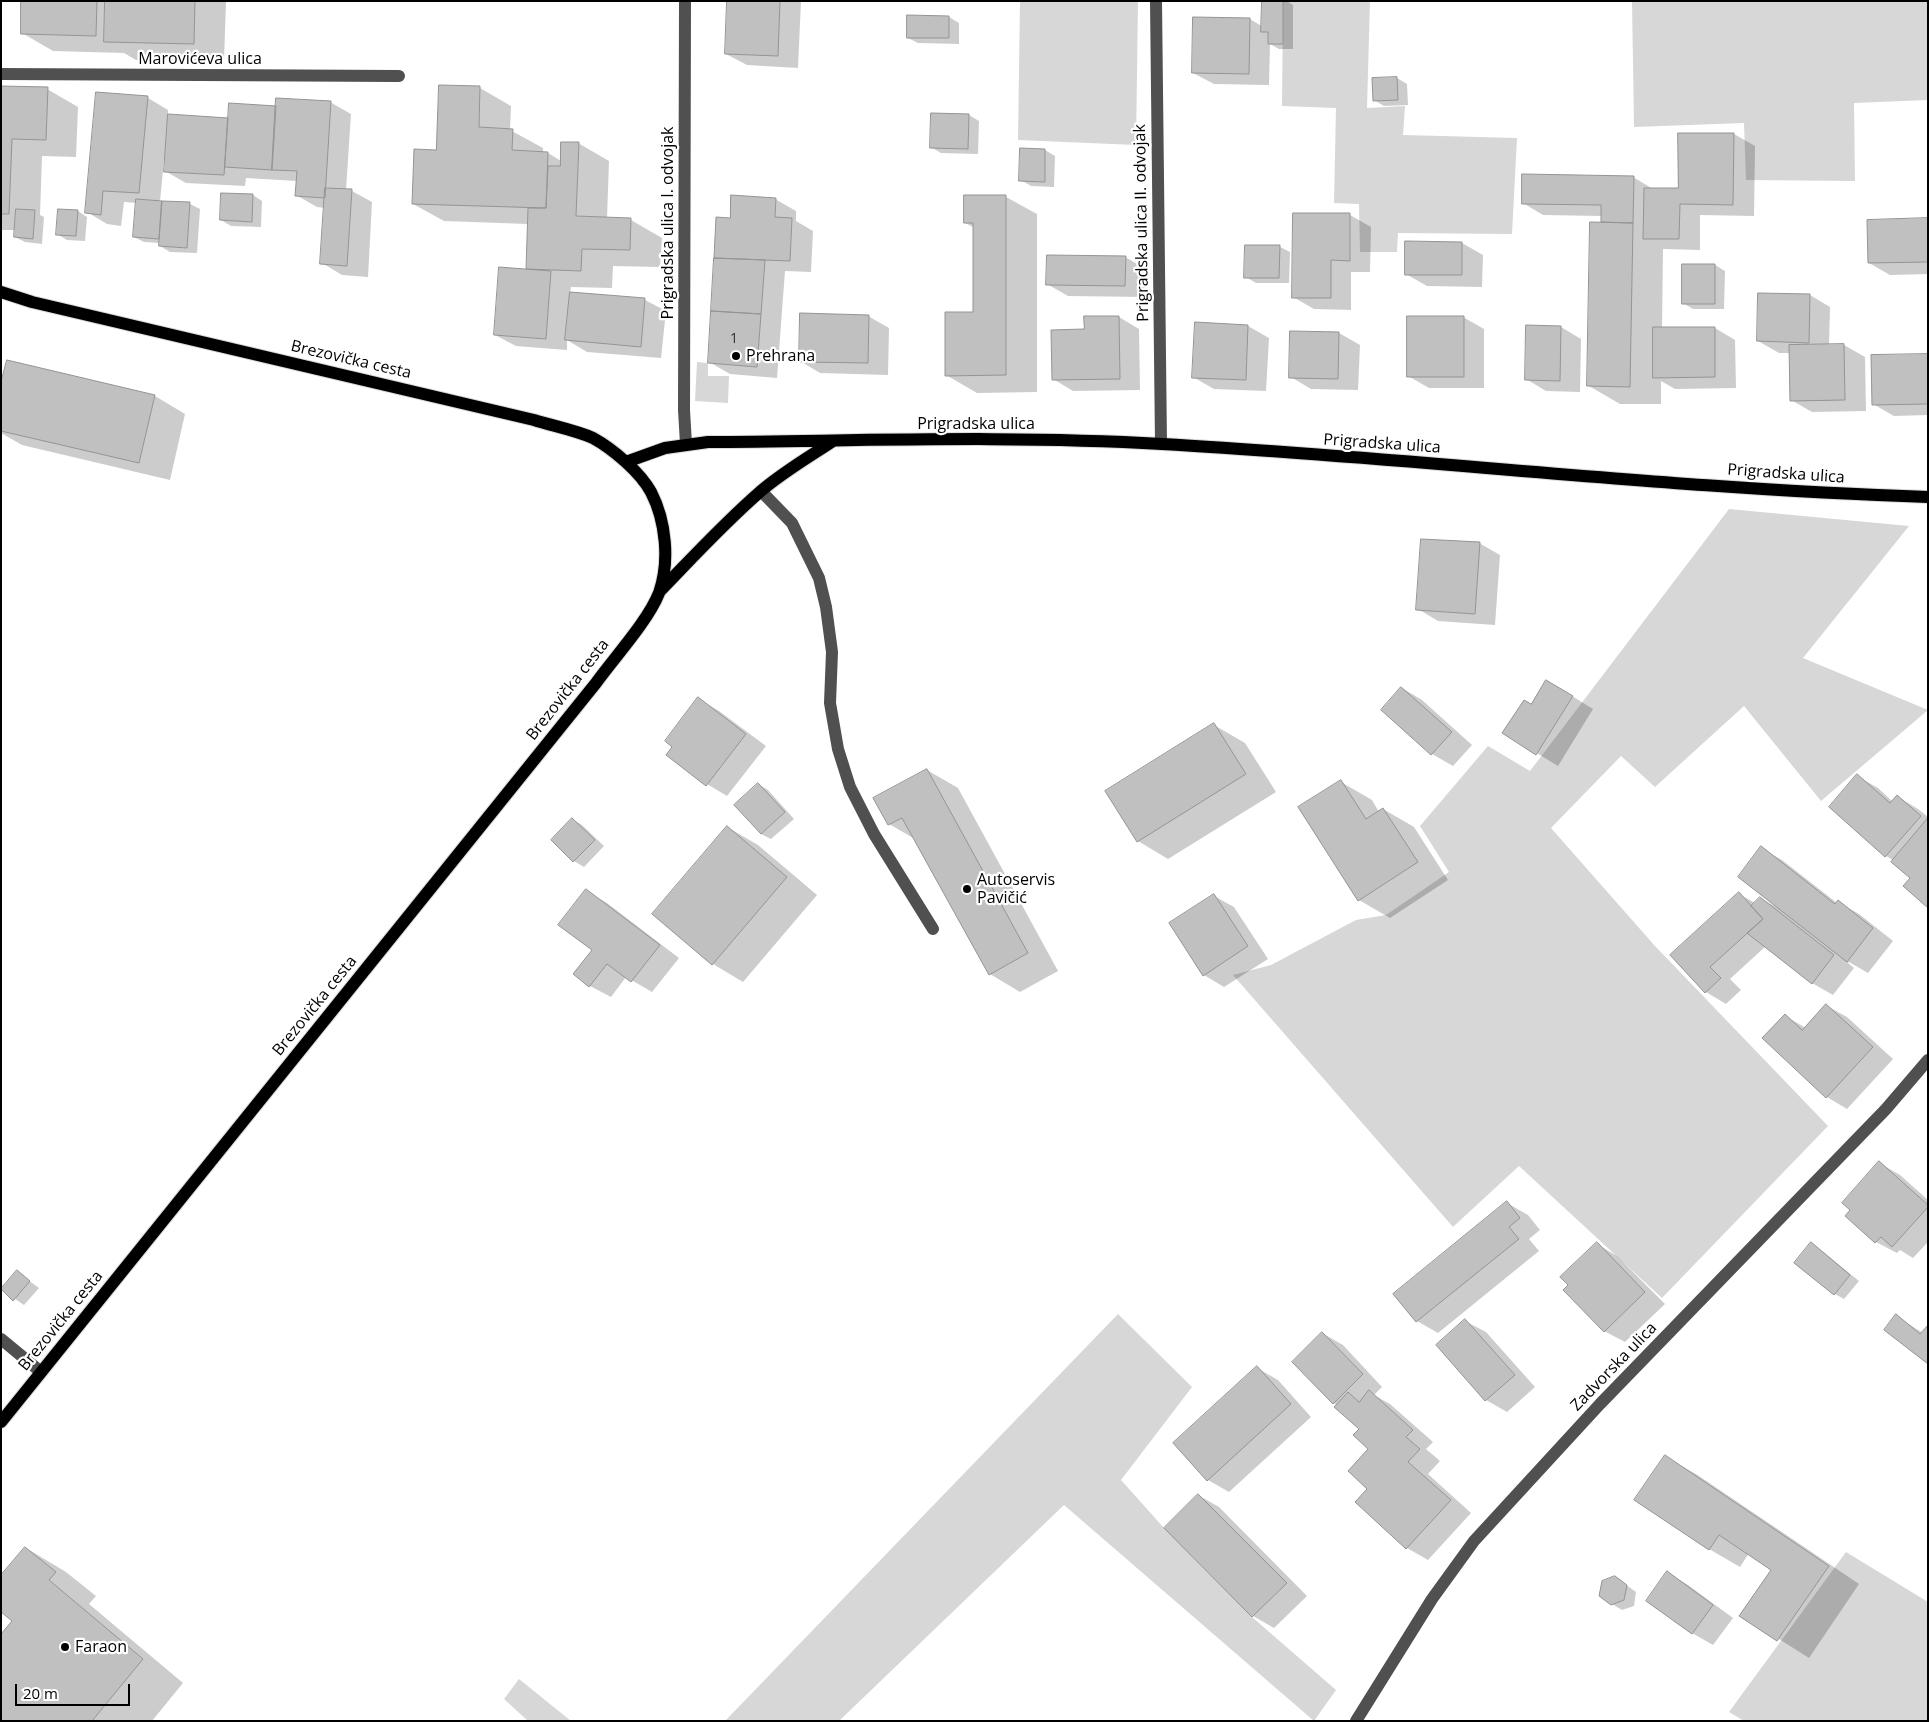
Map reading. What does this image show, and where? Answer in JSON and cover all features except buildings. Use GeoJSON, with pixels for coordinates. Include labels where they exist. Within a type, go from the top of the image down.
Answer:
{"type":"FeatureCollection","features":[{"type":"Feature","properties":{"kind":"main road","name":"Brezovička cesta"},"geometry":{"type":"LineString","coordinates":[[1,292],[42,304],[534,420],[593,439],[626,462],[651,492],[658,508],[665,546],[665,570],[658,593],[647,614],[596,684],[1,1422]]}},
{"type":"Feature","properties":{"kind":"main road","name":"Prigradska ulica"},"geometry":{"type":"LineString","coordinates":[[626,462],[665,448],[708,442],[1035,440],[1161,444],[1740,487],[1928,497]]}},
{"type":"Feature","properties":{"kind":"main road"},"geometry":{"type":"LineString","coordinates":[[658,593],[732,517],[761,491],[833,441]]}},
{"type":"Feature","properties":{"kind":"street","name":"Prigradska ulica I. odvojak"},"geometry":{"type":"LineString","coordinates":[[685,1],[684,410],[686,444]]}},
{"type":"Feature","properties":{"kind":"street","name":"Prigradska ulica II. odvojak"},"geometry":{"type":"LineString","coordinates":[[1156,1],[1161,444]]}},
{"type":"Feature","properties":{"kind":"street","name":"Marovićeva ulica"},"geometry":{"type":"LineString","coordinates":[[1,74],[399,76]]}},
{"type":"Feature","properties":{"kind":"street"},"geometry":{"type":"LineString","coordinates":[[761,491],[792,523],[819,578],[826,607],[832,652],[830,703],[838,749],[850,787],[874,834],[933,929]]}},
{"type":"Feature","properties":{"kind":"street","name":"Zadvorska ulica"},"geometry":{"type":"LineString","coordinates":[[1356,1721],[1432,1599],[1474,1542],[1600,1404],[1886,1109],[1928,1060]]}},
{"type":"Feature","properties":{"kind":"street"},"geometry":{"type":"LineString","coordinates":[[1,1339],[41,1372]]}},
{"type":"Feature","properties":{"kind":"shaded area"},"geometry":{"type":"Polygon","coordinates":[[[1020,1],[1138,1],[1136,145],[1018,140],[1020,1]]]}},
{"type":"Feature","properties":{"kind":"shaded area"},"geometry":{"type":"Polygon","coordinates":[[[1283,1],[1370,1],[1367,108],[1405,106],[1403,135],[1517,138],[1512,234],[1398,233],[1397,252],[1360,252],[1359,204],[1334,203],[1336,108],[1282,106],[1283,1]]]}},
{"type":"Feature","properties":{"kind":"shaded area"},"geometry":{"type":"Polygon","coordinates":[[[1632,1],[1928,1],[1928,100],[1854,103],[1855,181],[1746,180],[1744,123],[1634,127],[1632,1]]]}},
{"type":"Feature","properties":{"kind":"shaded area"},"geometry":{"type":"Polygon","coordinates":[[[697,362],[708,363],[708,376],[729,376],[728,403],[695,401],[697,362]]]}},
{"type":"Feature","properties":{"kind":"shaded area"},"geometry":{"type":"Polygon","coordinates":[[[1729,509],[1909,526],[1803,658],[1928,710],[1821,801],[1744,706],[1655,787],[1621,756],[1551,828],[1655,946],[1828,1126],[1662,1298],[1519,1166],[1453,1227],[1233,975],[1271,965],[1356,920],[1386,915],[1449,872],[1420,826],[1488,746],[1530,771],[1729,509]]]}},
{"type":"Feature","properties":{"kind":"shaded area"},"geometry":{"type":"Polygon","coordinates":[[[1118,1314],[1192,1387],[1121,1480],[1164,1528],[1252,1617],[1336,1690],[1314,1721],[1064,1505],[839,1721],[725,1721],[1118,1314]]]}},
{"type":"Feature","properties":{"kind":"shaded area"},"geometry":{"type":"Polygon","coordinates":[[[1846,1552],[1928,1602],[1928,1721],[1744,1721],[1729,1712],[1846,1552]]]}},
{"type":"Feature","properties":{"kind":"shaded area"},"geometry":{"type":"Polygon","coordinates":[[[519,1679],[571,1721],[528,1721],[504,1699],[519,1679]]]}},
{"type":"Feature","properties":{"kind":"place","name":"Prehrana"},"geometry":{"type":"Point","coordinates":[736,356]}},
{"type":"Feature","properties":{"kind":"place","name":"Autoservis Pavičić"},"geometry":{"type":"Point","coordinates":[967,889]}},
{"type":"Feature","properties":{"kind":"place","name":"Faraon"},"geometry":{"type":"Point","coordinates":[65,1647]}}]}
